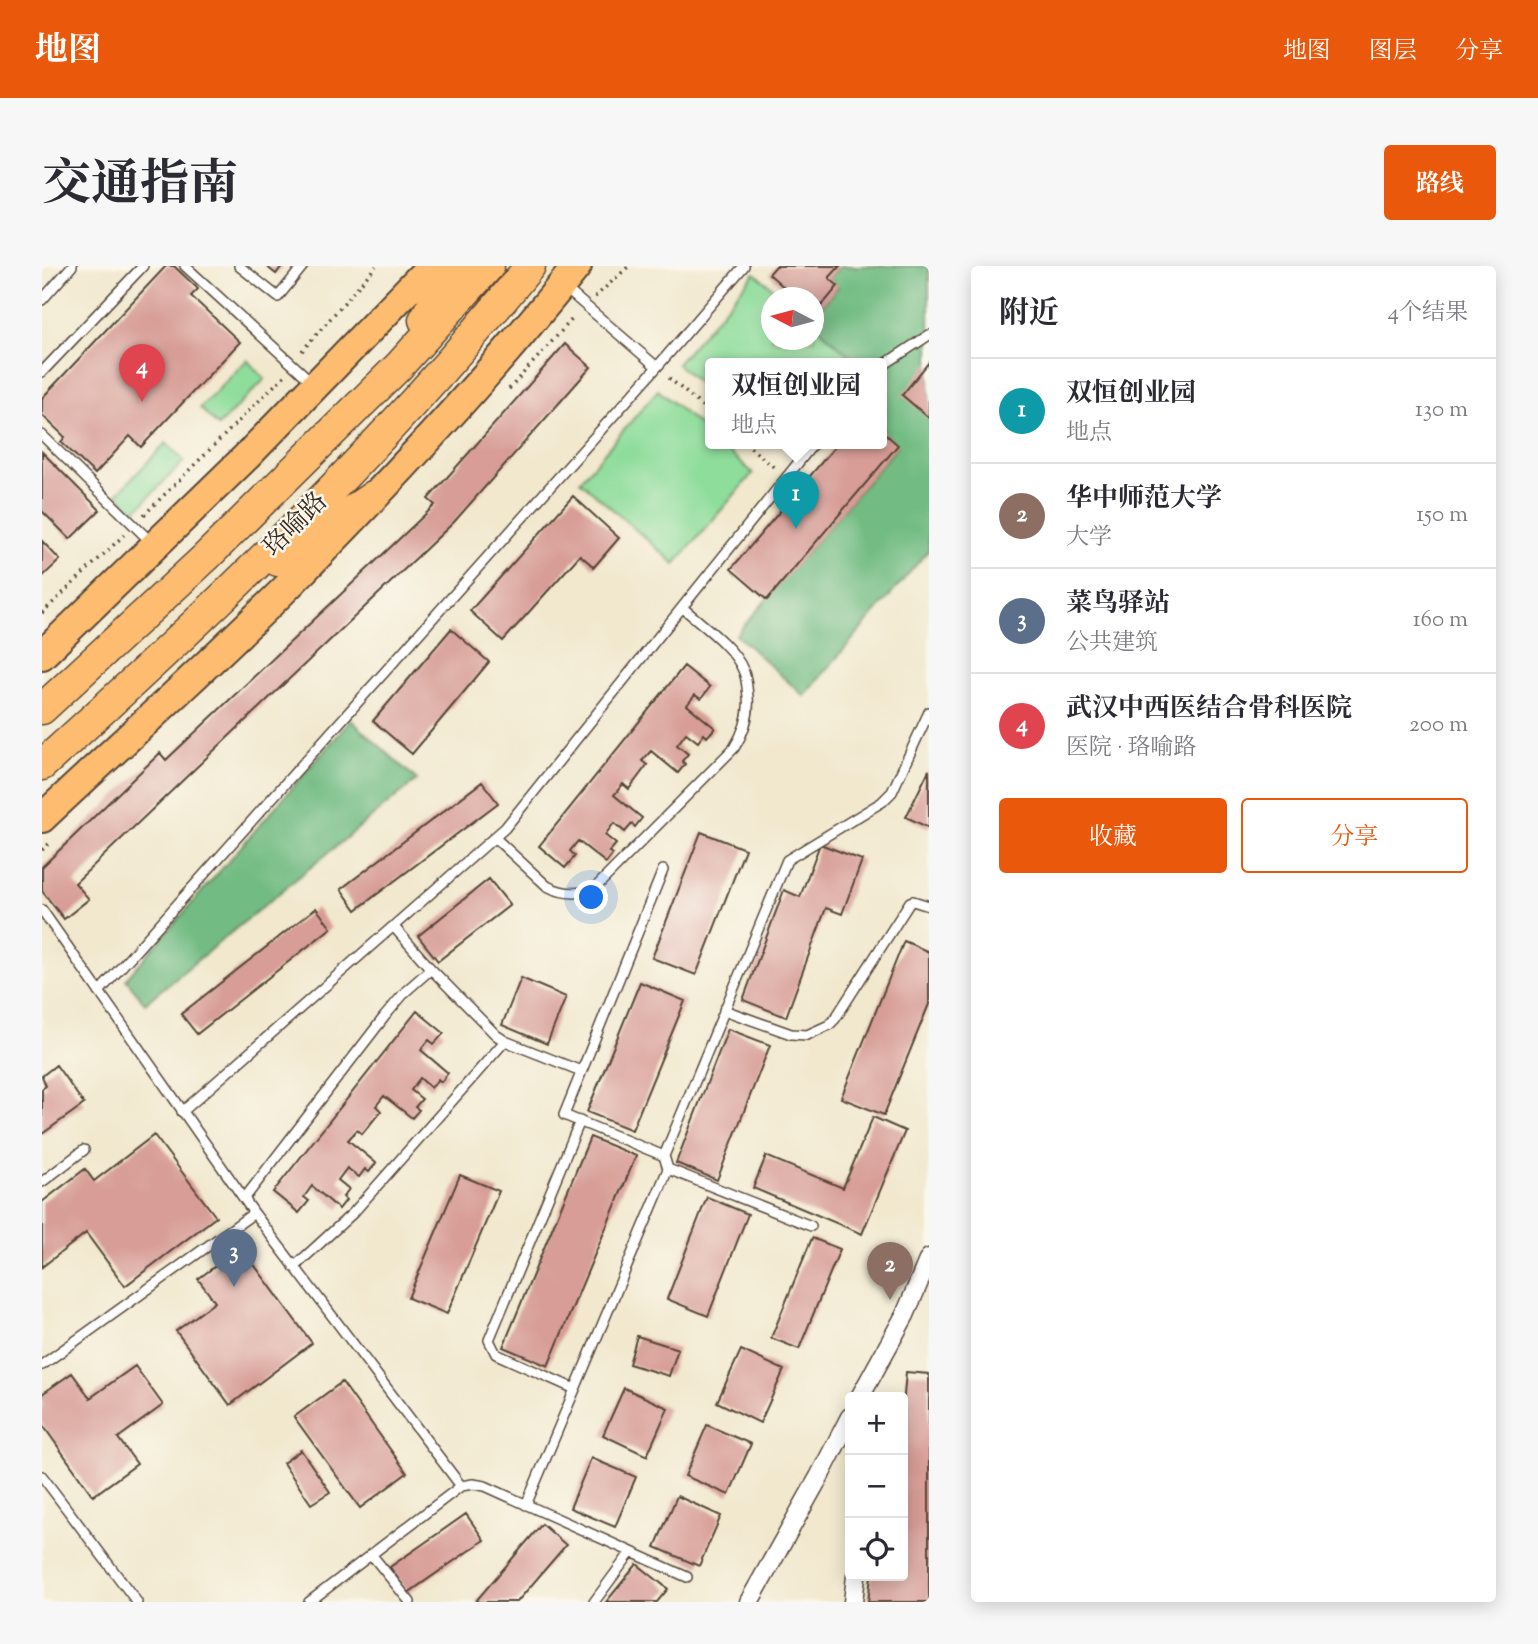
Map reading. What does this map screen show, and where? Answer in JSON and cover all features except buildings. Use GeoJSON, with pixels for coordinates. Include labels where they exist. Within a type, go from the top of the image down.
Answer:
{"type":"FeatureCollection","features":[{"type":"Feature","properties":{"kind":"highway"},"geometry":{"type":"LineString","coordinates":[[398,366],[454,266]]}},
{"type":"Feature","properties":{"kind":"highway","name":"珞喻路"},"geometry":{"type":"LineString","coordinates":[[42,709],[206,557],[398,366],[489,266]]}},
{"type":"Feature","properties":{"kind":"highway","name":"珞喻路"},"geometry":{"type":"LineString","coordinates":[[42,765],[228,593],[344,476],[436,378],[530,266]]}},
{"type":"Feature","properties":{"kind":"highway"},"geometry":{"type":"LineString","coordinates":[[228,593],[375,495]]}},
{"type":"Feature","properties":{"kind":"main road"},"geometry":{"type":"LineString","coordinates":[[42,655],[155,547],[431,266]]}},
{"type":"Feature","properties":{"kind":"main road"},"geometry":{"type":"LineString","coordinates":[[42,818],[288,586],[522,335],[569,276]]}},
{"type":"Feature","properties":{"kind":"street"},"geometry":{"type":"LineString","coordinates":[[863,1392],[905,1315],[929,1258]]}},
{"type":"Feature","properties":{"kind":"street"},"geometry":{"type":"LineString","coordinates":[[875,1392],[878,1362]]}},
{"type":"Feature","properties":{"kind":"street"},"geometry":{"type":"LineString","coordinates":[[748,1602],[845,1427]]}},
{"type":"Feature","properties":{"kind":"street"},"geometry":{"type":"LineString","coordinates":[[853,1602],[855,1581]]}},
{"type":"Feature","properties":{"kind":"lane"},"geometry":{"type":"LineString","coordinates":[[42,300],[72,266]]}},
{"type":"Feature","properties":{"kind":"lane"},"geometry":{"type":"LineString","coordinates":[[42,372],[143,266]]}},
{"type":"Feature","properties":{"kind":"lane"},"geometry":{"type":"LineString","coordinates":[[185,266],[315,385]]}},
{"type":"Feature","properties":{"kind":"lane"},"geometry":{"type":"LineString","coordinates":[[240,266],[278,297],[303,266]]}},
{"type":"Feature","properties":{"kind":"lane"},"geometry":{"type":"LineString","coordinates":[[99,992],[744,266]]}},
{"type":"Feature","properties":{"kind":"lane"},"geometry":{"type":"LineString","coordinates":[[569,276],[657,367]]}},
{"type":"Feature","properties":{"kind":"lane"},"geometry":{"type":"LineString","coordinates":[[887,363],[929,335]]}},
{"type":"Feature","properties":{"kind":"lane"},"geometry":{"type":"LineString","coordinates":[[42,435],[155,547]]}},
{"type":"Feature","properties":{"kind":"lane"},"geometry":{"type":"LineString","coordinates":[[182,1112],[495,838],[528,802],[809,449]]}},
{"type":"Feature","properties":{"kind":"lane"},"geometry":{"type":"LineString","coordinates":[[495,838],[547,886],[556,891],[581,894],[593,890],[734,748],[741,738],[748,717],[743,668],[732,652],[683,608]]}},
{"type":"Feature","properties":{"kind":"lane"},"geometry":{"type":"LineString","coordinates":[[526,1505],[668,1169],[664,1156],[786,860],[882,802],[892,792],[929,712]]}},
{"type":"Feature","properties":{"kind":"lane"},"geometry":{"type":"LineString","coordinates":[[663,870],[564,1115],[664,1156]]}},
{"type":"Feature","properties":{"kind":"lane"},"geometry":{"type":"LineString","coordinates":[[724,1010],[790,1034],[807,1035],[821,1028],[835,1019],[910,902],[929,906]]}},
{"type":"Feature","properties":{"kind":"lane"},"geometry":{"type":"LineString","coordinates":[[42,910],[254,1213],[461,1486]]}},
{"type":"Feature","properties":{"kind":"lane"},"geometry":{"type":"LineString","coordinates":[[394,927],[430,968],[505,1041],[581,1071]]}},
{"type":"Feature","properties":{"kind":"lane"},"geometry":{"type":"LineString","coordinates":[[244,1199],[405,991],[430,968]]}},
{"type":"Feature","properties":{"kind":"lane"},"geometry":{"type":"LineString","coordinates":[[294,1267],[353,1213],[505,1041]]}},
{"type":"Feature","properties":{"kind":"lane"},"geometry":{"type":"LineString","coordinates":[[575,1389],[496,1354],[489,1340],[580,1121]]}},
{"type":"Feature","properties":{"kind":"lane"},"geometry":{"type":"LineString","coordinates":[[42,1182],[84,1150]]}},
{"type":"Feature","properties":{"kind":"lane"},"geometry":{"type":"LineString","coordinates":[[668,1169],[811,1226]]}},
{"type":"Feature","properties":{"kind":"lane"},"geometry":{"type":"LineString","coordinates":[[42,1365],[254,1213]]}},
{"type":"Feature","properties":{"kind":"lane"},"geometry":{"type":"LineString","coordinates":[[42,1476],[137,1602]]}},
{"type":"Feature","properties":{"kind":"lane"},"geometry":{"type":"LineString","coordinates":[[309,1602],[461,1486],[473,1484],[485,1486],[687,1577]]}},
{"type":"Feature","properties":{"kind":"lane"},"geometry":{"type":"LineString","coordinates":[[594,1602],[631,1552]]}},
{"type":"Feature","properties":{"kind":"lane"},"geometry":{"type":"LineString","coordinates":[[371,1554],[410,1602]]}},
{"type":"Feature","properties":{"kind":"path"},"geometry":{"type":"LineString","coordinates":[[42,613],[134,526],[293,365],[376,266]]}},
{"type":"Feature","properties":{"kind":"path"},"geometry":{"type":"LineString","coordinates":[[657,367],[705,409]]}},
{"type":"Feature","properties":{"kind":"path"},"geometry":{"type":"LineString","coordinates":[[752,449],[768,462]]}},
{"type":"Feature","properties":{"kind":"green space"},"geometry":{"type":"Polygon","coordinates":[[[840,266],[929,266],[929,550],[804,696],[736,635],[898,446],[887,436],[887,358],[848,358],[850,356],[824,333],[824,304],[838,287],[829,278],[840,266]]]}},
{"type":"Feature","properties":{"kind":"green space"},"geometry":{"type":"Polygon","coordinates":[[[755,273],[771,287],[761,287],[761,350],[824,350],[824,333],[850,356],[705,358],[705,389],[677,364],[755,273]]]}},
{"type":"Feature","properties":{"kind":"green space"},"geometry":{"type":"Polygon","coordinates":[[[247,360],[265,379],[218,426],[200,408],[247,360]]]}},
{"type":"Feature","properties":{"kind":"green space"},"geometry":{"type":"Polygon","coordinates":[[[658,390],[705,431],[705,449],[726,449],[753,473],[675,564],[580,481],[658,390]]]}},
{"type":"Feature","properties":{"kind":"green space"},"geometry":{"type":"Polygon","coordinates":[[[166,443],[184,461],[135,511],[117,494],[166,443]]]}},
{"type":"Feature","properties":{"kind":"green space"},"geometry":{"type":"Polygon","coordinates":[[[351,720],[417,780],[145,1003],[126,979],[351,720]]]}},
{"type":"Feature","properties":{"kind":"place","name":"武汉中西医结合骨科医院"},"geometry":{"type":"Point","coordinates":[142,402]}},
{"type":"Feature","properties":{"kind":"place","name":"双恒创业园"},"geometry":{"type":"Point","coordinates":[796,529]}},
{"type":"Feature","properties":{"kind":"place","name":"菜鸟驿站"},"geometry":{"type":"Point","coordinates":[234,1287]}},
{"type":"Feature","properties":{"kind":"place","name":"华中师范大学"},"geometry":{"type":"Point","coordinates":[890,1300]}}]}
